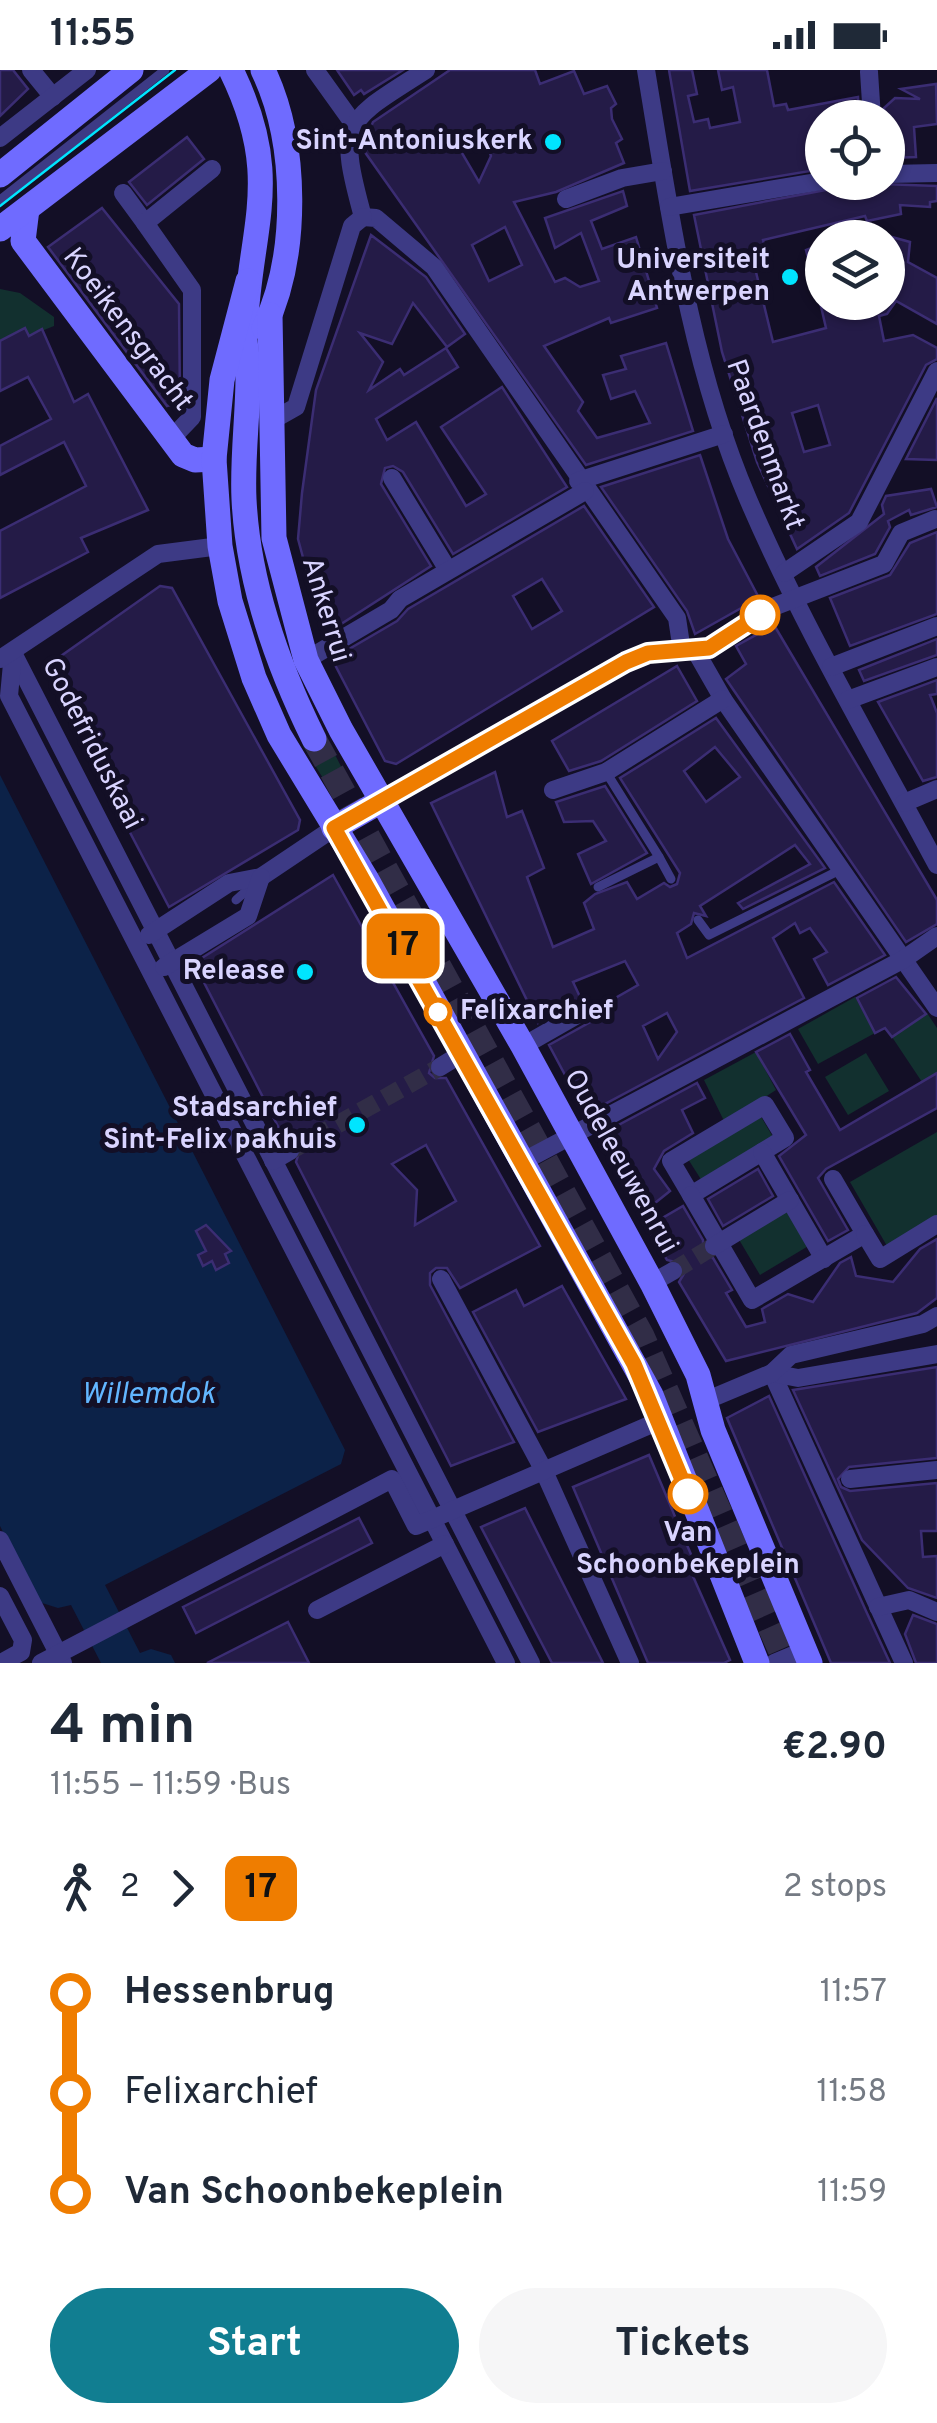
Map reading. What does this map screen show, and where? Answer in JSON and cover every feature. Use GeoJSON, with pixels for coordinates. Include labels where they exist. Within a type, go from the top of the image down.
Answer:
{"type":"FeatureCollection","features":[{"type":"Feature","properties":{"kind":"street"},"geometry":{"type":"LineString","coordinates":[[31,70],[52,97]]}},
{"type":"Feature","properties":{"kind":"street"},"geometry":{"type":"LineString","coordinates":[[0,138],[87,70]]}},
{"type":"Feature","properties":{"kind":"street"},"geometry":{"type":"LineString","coordinates":[[0,176],[131,70]]}},
{"type":"Feature","properties":{"kind":"street","name":"Ankerrui"},"geometry":{"type":"LineString","coordinates":[[232,70],[249,109],[262,190],[244,336],[248,370],[244,497],[250,551],[272,644],[314,739]]}},
{"type":"Feature","properties":{"kind":"street","name":"Ankerrui"},"geometry":{"type":"LineString","coordinates":[[263,70],[288,147],[290,191],[270,315],[274,538],[306,660],[383,800]]}},
{"type":"Feature","properties":{"kind":"street"},"geometry":{"type":"LineString","coordinates":[[314,70],[353,123]]}},
{"type":"Feature","properties":{"kind":"street"},"geometry":{"type":"LineString","coordinates":[[363,216],[347,157],[353,123],[367,108],[426,70]]}},
{"type":"Feature","properties":{"kind":"street","name":"Paardenmarkt"},"geometry":{"type":"LineString","coordinates":[[646,70],[687,300],[724,434],[748,499],[795,598],[937,865]]}},
{"type":"Feature","properties":{"kind":"street"},"geometry":{"type":"LineString","coordinates":[[870,72],[871,100]]}},
{"type":"Feature","properties":{"kind":"street"},"geometry":{"type":"LineString","coordinates":[[0,229],[199,77],[225,85],[249,109]]}},
{"type":"Feature","properties":{"kind":"street"},"geometry":{"type":"LineString","coordinates":[[145,223],[212,168]]}},
{"type":"Feature","properties":{"kind":"street"},"geometry":{"type":"LineString","coordinates":[[566,199],[622,178],[662,172]]}},
{"type":"Feature","properties":{"kind":"street"},"geometry":{"type":"LineString","coordinates":[[905,174],[937,174]]}},
{"type":"Feature","properties":{"kind":"street"},"geometry":{"type":"LineString","coordinates":[[669,207],[805,184]]}},
{"type":"Feature","properties":{"kind":"street"},"geometry":{"type":"LineString","coordinates":[[123,193],[192,290],[192,417],[171,438]]}},
{"type":"Feature","properties":{"kind":"street","name":"Koeikensgracht"},"geometry":{"type":"LineString","coordinates":[[27,209],[24,241],[183,455],[196,460],[214,459]]}},
{"type":"Feature","properties":{"kind":"street"},"geometry":{"type":"LineString","coordinates":[[273,420],[296,407],[352,226],[363,216]]}},
{"type":"Feature","properties":{"kind":"street"},"geometry":{"type":"LineString","coordinates":[[363,216],[376,218],[434,267],[677,618],[688,651],[937,1008]]}},
{"type":"Feature","properties":{"kind":"street"},"geometry":{"type":"LineString","coordinates":[[248,281],[222,380],[214,459],[220,546],[230,601],[254,678],[279,735],[334,828],[450,1061],[520,1163],[634,1364],[757,1663]]}},
{"type":"Feature","properties":{"kind":"street","name":"Ankerrui"},"geometry":{"type":"LineString","coordinates":[[248,370],[270,315]]}},
{"type":"Feature","properties":{"kind":"street"},"geometry":{"type":"LineString","coordinates":[[784,573],[858,522],[936,376]]}},
{"type":"Feature","properties":{"kind":"street"},"geometry":{"type":"LineString","coordinates":[[306,660],[582,486],[724,434]]}},
{"type":"Feature","properties":{"kind":"street"},"geometry":{"type":"LineString","coordinates":[[392,478],[448,570]]}},
{"type":"Feature","properties":{"kind":"street"},"geometry":{"type":"LineString","coordinates":[[135,943],[229,883],[261,877],[334,828],[626,662],[648,653],[709,648],[795,598],[884,564],[901,533],[935,520]]}},
{"type":"Feature","properties":{"kind":"street"},"geometry":{"type":"LineString","coordinates":[[6,656],[158,554],[220,546]]}},
{"type":"Feature","properties":{"kind":"street"},"geometry":{"type":"LineString","coordinates":[[831,667],[937,626]]}},
{"type":"Feature","properties":{"kind":"street","name":"Godefriduskaai"},"geometry":{"type":"LineString","coordinates":[[6,656],[4,698],[152,974],[506,1663]]}},
{"type":"Feature","properties":{"kind":"street","name":"Godefriduskaai"},"geometry":{"type":"LineString","coordinates":[[6,656],[156,930],[531,1663]]}},
{"type":"Feature","properties":{"kind":"street"},"geometry":{"type":"LineString","coordinates":[[848,700],[937,667]]}},
{"type":"Feature","properties":{"kind":"street"},"geometry":{"type":"LineString","coordinates":[[553,790],[609,778],[723,699]]}},
{"type":"Feature","properties":{"kind":"street"},"geometry":{"type":"LineString","coordinates":[[904,802],[937,789]]}},
{"type":"Feature","properties":{"kind":"street","name":"Oudeleeuwenrui"},"geometry":{"type":"LineString","coordinates":[[383,800],[571,1135],[663,1277],[698,1376],[712,1430],[808,1656]]}},
{"type":"Feature","properties":{"kind":"street"},"geometry":{"type":"LineString","coordinates":[[152,974],[248,916],[261,877]]}},
{"type":"Feature","properties":{"kind":"street"},"geometry":{"type":"LineString","coordinates":[[520,1163],[904,959],[937,936]]}},
{"type":"Feature","properties":{"kind":"street"},"geometry":{"type":"LineString","coordinates":[[522,1046],[586,1010]]}},
{"type":"Feature","properties":{"kind":"street"},"geometry":{"type":"LineString","coordinates":[[691,1195],[785,1138],[765,1105],[671,1161],[716,1245],[752,1300],[865,1234]]}},
{"type":"Feature","properties":{"kind":"street"},"geometry":{"type":"LineString","coordinates":[[273,1160],[290,1151]]}},
{"type":"Feature","properties":{"kind":"street"},"geometry":{"type":"LineString","coordinates":[[762,1152],[824,1259]]}},
{"type":"Feature","properties":{"kind":"street"},"geometry":{"type":"LineString","coordinates":[[833,1180],[880,1259],[937,1224]]}},
{"type":"Feature","properties":{"kind":"street"},"geometry":{"type":"LineString","coordinates":[[716,1245],[790,1200]]}},
{"type":"Feature","properties":{"kind":"street"},"geometry":{"type":"LineString","coordinates":[[441,1279],[542,1470],[630,1663]]}},
{"type":"Feature","properties":{"kind":"street"},"geometry":{"type":"LineString","coordinates":[[705,1401],[772,1373],[791,1355],[923,1324],[937,1316]]}},
{"type":"Feature","properties":{"kind":"street"},"geometry":{"type":"LineString","coordinates":[[772,1373],[798,1378],[937,1354]]}},
{"type":"Feature","properties":{"kind":"street"},"geometry":{"type":"LineString","coordinates":[[772,1373],[836,1484],[878,1607],[904,1663]]}},
{"type":"Feature","properties":{"kind":"street"},"geometry":{"type":"LineString","coordinates":[[0,1540],[54,1660],[87,1639],[392,1480],[416,1526],[659,1421]]}},
{"type":"Feature","properties":{"kind":"street"},"geometry":{"type":"LineString","coordinates":[[836,1484],[937,1470]]}},
{"type":"Feature","properties":{"kind":"street"},"geometry":{"type":"LineString","coordinates":[[316,1610],[445,1544]]}},
{"type":"Feature","properties":{"kind":"street"},"geometry":{"type":"LineString","coordinates":[[0,1596],[23,1640],[21,1652],[1,1663]]}},
{"type":"Feature","properties":{"kind":"street"},"geometry":{"type":"LineString","coordinates":[[878,1607],[910,1600],[937,1612]]}},
{"type":"Feature","properties":{"kind":"street"},"geometry":{"type":"LineString","coordinates":[[774,1663],[808,1656]]}},
{"type":"Feature","properties":{"kind":"lane"},"geometry":{"type":"LineString","coordinates":[[0,200],[165,70]]}},
{"type":"Feature","properties":{"kind":"lane"},"geometry":{"type":"LineString","coordinates":[[609,778],[670,879]]}},
{"type":"Feature","properties":{"kind":"lane"},"geometry":{"type":"LineString","coordinates":[[598,887],[659,857]]}},
{"type":"Feature","properties":{"kind":"lane"},"geometry":{"type":"LineString","coordinates":[[698,920],[710,935],[842,869]]}},
{"type":"Feature","properties":{"kind":"lane"},"geometry":{"type":"LineString","coordinates":[[236,900],[261,877]]}},
{"type":"Feature","properties":{"kind":"green space"},"geometry":{"type":"Polygon","coordinates":[[[0,289],[20,293],[54,317],[54,326],[29,336],[24,328],[0,341],[0,289]]]}},
{"type":"Feature","properties":{"kind":"green space"},"geometry":{"type":"Polygon","coordinates":[[[325,735],[350,784],[334,796],[303,746],[325,735]]]}},
{"type":"Feature","properties":{"kind":"green space"},"geometry":{"type":"Polygon","coordinates":[[[855,997],[875,1033],[818,1064],[798,1029],[855,997]]]}},
{"type":"Feature","properties":{"kind":"green space"},"geometry":{"type":"Polygon","coordinates":[[[927,1013],[937,1028],[937,1073],[922,1082],[892,1037],[927,1013]]]}},
{"type":"Feature","properties":{"kind":"green space"},"geometry":{"type":"Polygon","coordinates":[[[756,1052],[776,1090],[725,1123],[704,1080],[756,1052]]]}},
{"type":"Feature","properties":{"kind":"green space"},"geometry":{"type":"Polygon","coordinates":[[[866,1053],[889,1091],[848,1115],[825,1077],[866,1053]]]}},
{"type":"Feature","properties":{"kind":"green space"},"geometry":{"type":"Polygon","coordinates":[[[760,1115],[773,1137],[702,1181],[688,1159],[760,1115]]]}},
{"type":"Feature","properties":{"kind":"green space"},"geometry":{"type":"Polygon","coordinates":[[[937,1132],[937,1217],[887,1246],[850,1182],[937,1132]]]}},
{"type":"Feature","properties":{"kind":"green space"},"geometry":{"type":"Polygon","coordinates":[[[789,1208],[810,1245],[760,1275],[738,1238],[789,1208]]]}},
{"type":"Feature","properties":{"kind":"water","name":"Willemdok"},"geometry":{"type":"Polygon","coordinates":[[[0,775],[345,1450],[341,1464],[105,1585],[140,1653],[151,1649],[171,1655],[175,1663],[101,1663],[71,1605],[58,1608],[39,1602],[0,1526],[0,775]]]}},
{"type":"Feature","properties":{"kind":"building"},"geometry":{"type":"Polygon","coordinates":[[[0,70],[13,70],[28,89],[0,116],[0,70]]]}},
{"type":"Feature","properties":{"kind":"building"},"geometry":{"type":"Polygon","coordinates":[[[337,70],[403,70],[364,94],[361,90],[354,95],[337,70]]]}},
{"type":"Feature","properties":{"kind":"building"},"geometry":{"type":"Polygon","coordinates":[[[450,70],[535,70],[540,84],[574,71],[584,94],[607,86],[616,104],[611,108],[612,119],[622,139],[616,143],[624,163],[556,192],[514,202],[555,282],[565,278],[580,287],[599,281],[581,233],[555,248],[545,218],[623,191],[627,206],[591,221],[602,249],[636,237],[657,308],[611,323],[609,318],[544,346],[583,402],[578,411],[597,438],[650,423],[635,391],[611,399],[603,375],[626,369],[621,356],[666,343],[693,431],[586,465],[362,148],[373,122],[450,70]],[[485,138],[459,148],[479,182],[491,156],[485,138]],[[505,227],[472,245],[489,281],[522,265],[505,227]]]}},
{"type":"Feature","properties":{"kind":"building"},"geometry":{"type":"Polygon","coordinates":[[[669,70],[692,70],[697,94],[688,96],[694,122],[708,119],[710,128],[740,122],[733,87],[722,90],[718,70],[767,70],[774,106],[786,104],[788,110],[805,107],[805,172],[690,191],[669,70]]]}},
{"type":"Feature","properties":{"kind":"building"},"geometry":{"type":"Polygon","coordinates":[[[936,84],[937,124],[914,127],[916,157],[905,157],[905,100],[893,100],[920,99],[901,89],[936,84]]]}},
{"type":"Feature","properties":{"kind":"building"},"geometry":{"type":"Polygon","coordinates":[[[187,137],[204,159],[147,205],[129,182],[187,137]]]}},
{"type":"Feature","properties":{"kind":"building"},"geometry":{"type":"Polygon","coordinates":[[[905,185],[937,186],[937,201],[930,202],[930,207],[900,205],[901,214],[872,220],[865,216],[805,220],[805,230],[763,240],[765,250],[757,252],[759,267],[755,268],[773,342],[826,328],[824,320],[880,320],[884,341],[913,335],[937,348],[937,359],[926,365],[849,513],[797,549],[757,462],[722,352],[694,215],[805,194],[805,200],[905,200],[905,185]],[[818,405],[792,413],[804,452],[830,445],[818,405]]]}},
{"type":"Feature","properties":{"kind":"building"},"geometry":{"type":"Polygon","coordinates":[[[102,208],[179,304],[180,402],[167,406],[48,247],[102,208]]]}},
{"type":"Feature","properties":{"kind":"building"},"geometry":{"type":"Polygon","coordinates":[[[371,235],[426,277],[465,334],[447,347],[413,303],[392,344],[360,333],[383,362],[369,390],[400,369],[404,375],[446,348],[458,367],[376,419],[387,440],[416,422],[466,506],[486,494],[441,427],[502,387],[567,487],[453,554],[403,472],[393,466],[385,468],[381,484],[431,566],[324,635],[298,539],[302,493],[316,390],[371,235]]]}},
{"type":"Feature","properties":{"kind":"building"},"geometry":{"type":"Polygon","coordinates":[[[905,241],[910,242],[908,262],[937,278],[937,324],[905,306],[905,241]]]}},
{"type":"Feature","properties":{"kind":"building"},"geometry":{"type":"Polygon","coordinates":[[[25,328],[29,336],[42,329],[74,402],[88,394],[148,510],[81,538],[88,552],[0,598],[0,531],[86,486],[64,442],[0,475],[0,446],[51,419],[28,377],[0,391],[0,341],[25,328]]]}},
{"type":"Feature","properties":{"kind":"building"},"geometry":{"type":"Polygon","coordinates":[[[937,398],[937,460],[906,459],[937,398]]]}},
{"type":"Feature","properties":{"kind":"building"},"geometry":{"type":"Polygon","coordinates":[[[700,455],[728,539],[759,598],[695,634],[687,611],[601,487],[700,455]]]}},
{"type":"Feature","properties":{"kind":"building"},"geometry":{"type":"Polygon","coordinates":[[[931,489],[937,507],[911,515],[909,510],[888,521],[890,527],[875,554],[820,576],[816,567],[884,514],[886,496],[931,489]]]}},
{"type":"Feature","properties":{"kind":"building"},"geometry":{"type":"Polygon","coordinates":[[[584,506],[654,607],[396,764],[385,761],[332,659],[397,621],[408,609],[584,506]],[[542,579],[513,596],[532,629],[562,611],[542,579]]]}},
{"type":"Feature","properties":{"kind":"building"},"geometry":{"type":"Polygon","coordinates":[[[937,532],[937,614],[850,646],[830,598],[890,575],[910,543],[937,532]]]}},
{"type":"Feature","properties":{"kind":"building"},"geometry":{"type":"Polygon","coordinates":[[[160,586],[172,588],[300,820],[298,830],[169,907],[44,668],[160,586]]]}},
{"type":"Feature","properties":{"kind":"building"},"geometry":{"type":"Polygon","coordinates":[[[774,625],[937,900],[937,924],[906,942],[726,679],[746,664],[736,646],[774,625]]]}},
{"type":"Feature","properties":{"kind":"building"},"geometry":{"type":"Polygon","coordinates":[[[937,639],[937,655],[864,681],[859,670],[937,639]]]}},
{"type":"Feature","properties":{"kind":"building"},"geometry":{"type":"Polygon","coordinates":[[[677,666],[697,701],[601,761],[569,771],[552,741],[677,666]]]}},
{"type":"Feature","properties":{"kind":"building"},"geometry":{"type":"Polygon","coordinates":[[[937,680],[937,694],[930,695],[937,713],[937,777],[923,781],[878,702],[937,680]]]}},
{"type":"Feature","properties":{"kind":"building"},"geometry":{"type":"Polygon","coordinates":[[[716,718],[825,868],[743,909],[738,903],[810,864],[795,845],[700,906],[706,916],[694,913],[691,924],[677,933],[687,958],[834,882],[885,955],[828,985],[814,959],[827,952],[810,928],[800,933],[795,923],[773,938],[804,998],[586,1114],[549,1045],[592,1021],[598,1008],[638,985],[625,961],[573,982],[581,999],[538,1023],[431,803],[495,772],[507,817],[522,811],[544,868],[527,877],[553,947],[594,929],[584,903],[595,894],[627,882],[637,899],[664,883],[670,887],[677,884],[680,873],[620,778],[716,718]],[[715,747],[684,771],[706,802],[740,777],[715,747]],[[667,1013],[643,1026],[658,1059],[677,1032],[667,1013]]]}},
{"type":"Feature","properties":{"kind":"building"},"geometry":{"type":"Polygon","coordinates":[[[605,786],[647,853],[591,884],[578,854],[606,841],[593,821],[564,822],[556,802],[605,786]]]}},
{"type":"Feature","properties":{"kind":"building"},"geometry":{"type":"Polygon","coordinates":[[[333,875],[434,1056],[429,1073],[435,1078],[446,1078],[540,1246],[460,1288],[447,1268],[436,1268],[430,1273],[430,1285],[514,1442],[451,1466],[296,1162],[301,1146],[295,1140],[285,1140],[194,963],[333,875]],[[426,1145],[392,1164],[417,1190],[415,1225],[456,1201],[426,1145]]]}},
{"type":"Feature","properties":{"kind":"building"},"geometry":{"type":"Polygon","coordinates":[[[896,977],[926,1014],[892,1037],[885,1028],[875,1033],[857,998],[896,977]]]}},
{"type":"Feature","properties":{"kind":"building"},"geometry":{"type":"Polygon","coordinates":[[[790,1034],[810,1070],[806,1072],[840,1130],[937,1073],[937,1108],[826,1169],[818,1178],[848,1230],[828,1241],[779,1156],[806,1135],[756,1052],[790,1034]]]}},
{"type":"Feature","properties":{"kind":"building"},"geometry":{"type":"Polygon","coordinates":[[[697,1083],[705,1098],[682,1110],[693,1133],[664,1151],[654,1169],[670,1191],[640,1215],[598,1136],[697,1083]]]}},
{"type":"Feature","properties":{"kind":"building"},"geometry":{"type":"Polygon","coordinates":[[[758,1169],[773,1196],[723,1226],[708,1199],[758,1169]]]}},
{"type":"Feature","properties":{"kind":"building"},"geometry":{"type":"Polygon","coordinates":[[[683,1206],[703,1240],[703,1252],[713,1258],[732,1290],[726,1293],[746,1327],[765,1322],[762,1309],[788,1294],[813,1302],[840,1263],[851,1257],[856,1276],[893,1282],[920,1249],[937,1239],[937,1298],[917,1313],[726,1361],[679,1282],[685,1272],[683,1264],[667,1260],[647,1227],[683,1206]]]}},
{"type":"Feature","properties":{"kind":"building"},"geometry":{"type":"Polygon","coordinates":[[[206,1225],[231,1251],[225,1254],[229,1263],[216,1270],[212,1261],[203,1266],[198,1255],[206,1251],[196,1231],[206,1225]]]}},
{"type":"Feature","properties":{"kind":"building"},"geometry":{"type":"Polygon","coordinates":[[[562,1286],[626,1399],[538,1432],[473,1312],[516,1290],[524,1306],[562,1286]]]}},
{"type":"Feature","properties":{"kind":"building"},"geometry":{"type":"Polygon","coordinates":[[[937,1367],[937,1458],[849,1467],[838,1479],[841,1487],[850,1491],[937,1483],[937,1531],[921,1531],[923,1557],[937,1556],[937,1598],[908,1588],[862,1540],[793,1390],[937,1367]]]}},
{"type":"Feature","properties":{"kind":"building"},"geometry":{"type":"Polygon","coordinates":[[[769,1396],[890,1663],[831,1663],[727,1418],[769,1396]]]}},
{"type":"Feature","properties":{"kind":"building"},"geometry":{"type":"Polygon","coordinates":[[[649,1455],[698,1571],[692,1574],[730,1660],[724,1663],[648,1663],[573,1487],[649,1455]]]}},
{"type":"Feature","properties":{"kind":"building"},"geometry":{"type":"Polygon","coordinates":[[[525,1508],[603,1663],[552,1663],[481,1527],[525,1508]]]}},
{"type":"Feature","properties":{"kind":"building"},"geometry":{"type":"Polygon","coordinates":[[[359,1518],[372,1543],[196,1633],[183,1607],[359,1518]]]}},
{"type":"Feature","properties":{"kind":"building"},"geometry":{"type":"Polygon","coordinates":[[[913,1615],[937,1624],[937,1663],[916,1663],[905,1634],[913,1615]]]}},
{"type":"Feature","properties":{"kind":"building"},"geometry":{"type":"Polygon","coordinates":[[[288,1622],[309,1663],[207,1663],[288,1622]]]}},
{"type":"Feature","properties":{"kind":"tunnel"},"geometry":{"type":"LineString","coordinates":[[314,739],[642,1336],[786,1663]]}},
{"type":"Feature","properties":{"kind":"tunnel"},"geometry":{"type":"LineString","coordinates":[[290,1151],[440,1067]]}},
{"type":"Feature","properties":{"kind":"tunnel"},"geometry":{"type":"LineString","coordinates":[[673,1271],[714,1246]]}},
{"type":"Feature","properties":{"kind":"tram line"},"geometry":{"type":"LineString","coordinates":[[0,206],[175,70]]}},
{"type":"Feature","properties":{"kind":"bus line","name":"17"},"geometry":{"type":"LineString","coordinates":[[688,1494],[651,1395],[460,1054],[368,880],[334,828],[486,737],[626,662],[648,653],[709,648],[760,615]]}},
{"type":"Feature","properties":{"kind":"place","name":"Sint-Antoniuskerk"},"geometry":{"type":"Point","coordinates":[553,142]}},
{"type":"Feature","properties":{"kind":"place","name":"Universiteit Antwerpen"},"geometry":{"type":"Point","coordinates":[790,277]}},
{"type":"Feature","properties":{"kind":"place","name":"Release"},"geometry":{"type":"Point","coordinates":[305,972]}},
{"type":"Feature","properties":{"kind":"place","name":"Felixarchief"},"geometry":{"type":"Point","coordinates":[438,1012]}},
{"type":"Feature","properties":{"kind":"place","name":"Stadsarchief Sint-Felix pakhuis"},"geometry":{"type":"Point","coordinates":[357,1125]}},
{"type":"Feature","properties":{"kind":"place","name":"Van Schoonbekeplein"},"geometry":{"type":"Point","coordinates":[688,1494]}}]}
